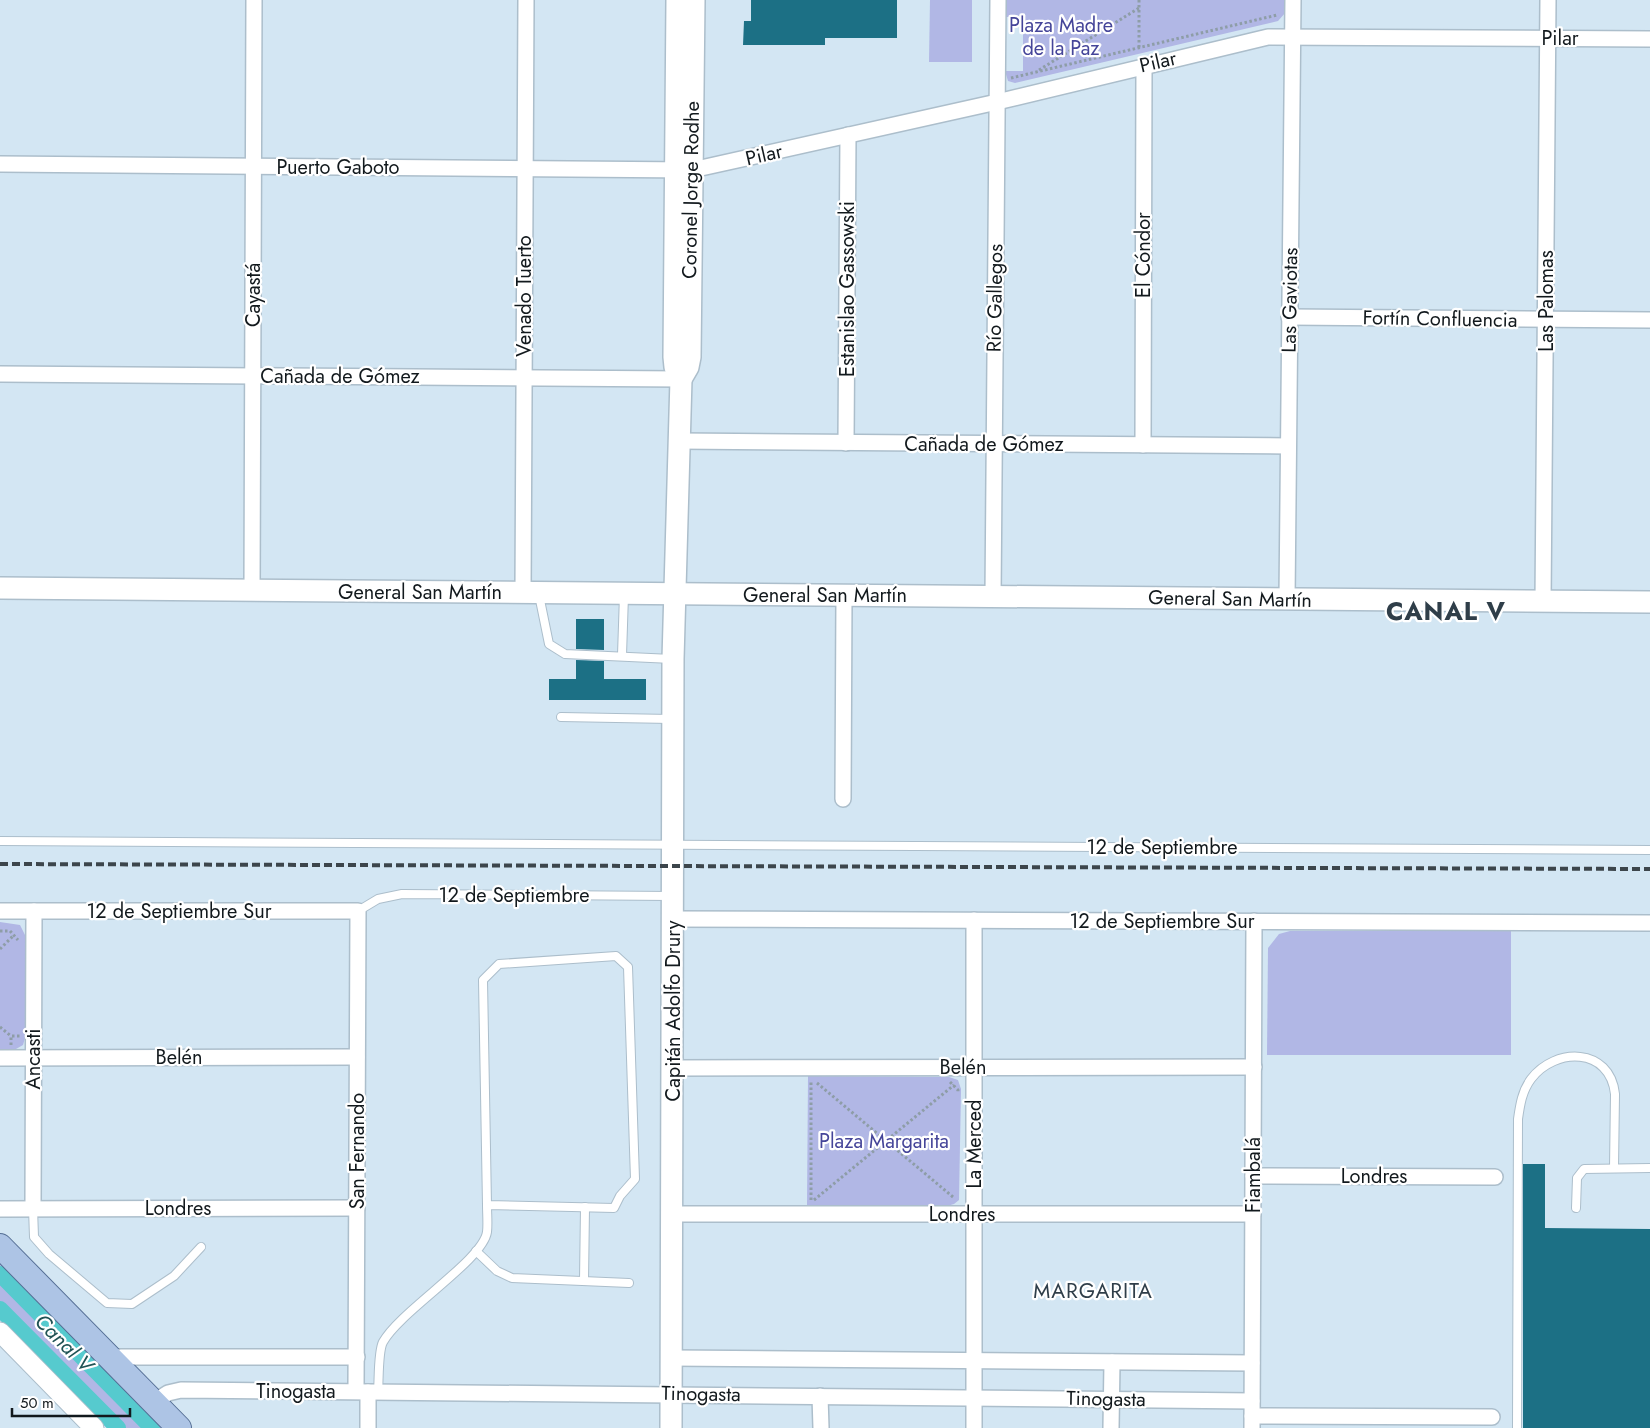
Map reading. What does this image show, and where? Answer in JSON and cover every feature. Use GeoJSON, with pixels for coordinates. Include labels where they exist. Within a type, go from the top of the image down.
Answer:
{"type":"FeatureCollection","features":[{"type":"Feature","properties":{"kind":"main road","name":"Coronel Jorge Rodhe"},"geometry":{"type":"LineString","coordinates":[[677,0],[684,170]]}},
{"type":"Feature","properties":{"kind":"main road","name":"Coronel Jorge Rodhe"},"geometry":{"type":"LineString","coordinates":[[675,594],[681,379],[675,367],[674,357],[694,0]]}},
{"type":"Feature","properties":{"kind":"main road","name":"General San Martín"},"geometry":{"type":"LineString","coordinates":[[0,588],[1650,602]]}},
{"type":"Feature","properties":{"kind":"main road","name":"Capitán Adolfo Drury"},"geometry":{"type":"LineString","coordinates":[[671,1428],[674,896],[673,659],[675,594]]}},
{"type":"Feature","properties":{"kind":"main road"},"geometry":{"type":"LineString","coordinates":[[0,1246],[179,1428]]}},
{"type":"Feature","properties":{"kind":"street","name":"Cayastá"},"geometry":{"type":"LineString","coordinates":[[252,591],[254,0]]}},
{"type":"Feature","properties":{"kind":"street","name":"Venado Tuerto"},"geometry":{"type":"LineString","coordinates":[[526,0],[524,378],[531,593]]}},
{"type":"Feature","properties":{"kind":"street","name":"Río Gallegos"},"geometry":{"type":"LineString","coordinates":[[992,597],[998,0]]}},
{"type":"Feature","properties":{"kind":"street","name":"Las Gaviotas"},"geometry":{"type":"LineString","coordinates":[[1287,600],[1293,0]]}},
{"type":"Feature","properties":{"kind":"street","name":"Las Palomas"},"geometry":{"type":"LineString","coordinates":[[1543,602],[1548,0]]}},
{"type":"Feature","properties":{"kind":"street","name":"Pilar"},"geometry":{"type":"LineString","coordinates":[[684,170],[997,102],[1258,39],[1292,36],[1650,39]]}},
{"type":"Feature","properties":{"kind":"street","name":"El Cóndor"},"geometry":{"type":"LineString","coordinates":[[1143,445],[1144,66]]}},
{"type":"Feature","properties":{"kind":"street","name":"Estanislao Gassowski"},"geometry":{"type":"LineString","coordinates":[[846,443],[848,135]]}},
{"type":"Feature","properties":{"kind":"street","name":"Puerto Gaboto"},"geometry":{"type":"LineString","coordinates":[[0,164],[684,170]]}},
{"type":"Feature","properties":{"kind":"street","name":"Fortín Confluencia"},"geometry":{"type":"LineString","coordinates":[[1290,317],[1650,320]]}},
{"type":"Feature","properties":{"kind":"street","name":"Cañada de Gómez"},"geometry":{"type":"LineString","coordinates":[[0,374],[681,379]]}},
{"type":"Feature","properties":{"kind":"street","name":"Cañada de Gómez"},"geometry":{"type":"LineString","coordinates":[[679,441],[1288,446]]}},
{"type":"Feature","properties":{"kind":"street"},"geometry":{"type":"LineString","coordinates":[[843,799],[844,596]]}},
{"type":"Feature","properties":{"kind":"street","name":"12 de Septiembre Sur"},"geometry":{"type":"LineString","coordinates":[[0,911],[358,911]]}},
{"type":"Feature","properties":{"kind":"street","name":"Ancasti"},"geometry":{"type":"LineString","coordinates":[[33,1208],[34,911]]}},
{"type":"Feature","properties":{"kind":"street","name":"San Fernando"},"geometry":{"type":"LineString","coordinates":[[358,911],[357,1357],[367,1392],[368,1428]]}},
{"type":"Feature","properties":{"kind":"street","name":"12 de Septiembre Sur"},"geometry":{"type":"LineString","coordinates":[[673,919],[1650,923]]}},
{"type":"Feature","properties":{"kind":"street","name":"La Merced"},"geometry":{"type":"LineString","coordinates":[[974,920],[974,1428]]}},
{"type":"Feature","properties":{"kind":"street","name":"Fiambalá"},"geometry":{"type":"LineString","coordinates":[[1252,1422],[1254,921]]}},
{"type":"Feature","properties":{"kind":"street","name":"Belén"},"geometry":{"type":"LineString","coordinates":[[0,1058],[358,1057]]}},
{"type":"Feature","properties":{"kind":"street","name":"Belén"},"geometry":{"type":"LineString","coordinates":[[673,1068],[1254,1067]]}},
{"type":"Feature","properties":{"kind":"street","name":"Londres"},"geometry":{"type":"LineString","coordinates":[[1253,1176],[1495,1176]]}},
{"type":"Feature","properties":{"kind":"street","name":"Londres"},"geometry":{"type":"LineString","coordinates":[[0,1209],[357,1208]]}},
{"type":"Feature","properties":{"kind":"street","name":"Londres"},"geometry":{"type":"LineString","coordinates":[[672,1214],[1253,1214]]}},
{"type":"Feature","properties":{"kind":"street"},"geometry":{"type":"LineString","coordinates":[[0,1332],[94,1428]]}},
{"type":"Feature","properties":{"kind":"street","name":"Tinogasta"},"geometry":{"type":"LineString","coordinates":[[109,1357],[357,1357]]}},
{"type":"Feature","properties":{"kind":"street","name":"Tinogasta"},"geometry":{"type":"LineString","coordinates":[[671,1358],[1252,1364]]}},
{"type":"Feature","properties":{"kind":"street"},"geometry":{"type":"LineString","coordinates":[[1112,1362],[1112,1428]]}},
{"type":"Feature","properties":{"kind":"street","name":"Tinogasta"},"geometry":{"type":"LineString","coordinates":[[154,1402],[168,1393],[180,1390],[1252,1400]]}},
{"type":"Feature","properties":{"kind":"street"},"geometry":{"type":"LineString","coordinates":[[820,1396],[820,1428]]}},
{"type":"Feature","properties":{"kind":"street"},"geometry":{"type":"LineString","coordinates":[[1252,1422],[1492,1417]]}},
{"type":"Feature","properties":{"kind":"lane"},"geometry":{"type":"LineString","coordinates":[[531,593],[549,644],[564,654],[622,655],[673,659]]}},
{"type":"Feature","properties":{"kind":"lane"},"geometry":{"type":"LineString","coordinates":[[622,655],[624,594]]}},
{"type":"Feature","properties":{"kind":"lane"},"geometry":{"type":"LineString","coordinates":[[561,717],[674,720]]}},
{"type":"Feature","properties":{"kind":"lane","name":"12 de Septiembre"},"geometry":{"type":"LineString","coordinates":[[0,841],[1650,850]]}},
{"type":"Feature","properties":{"kind":"lane","name":"12 de Septiembre"},"geometry":{"type":"LineString","coordinates":[[358,911],[378,899],[402,894],[674,896]]}},
{"type":"Feature","properties":{"kind":"lane"},"geometry":{"type":"LineString","coordinates":[[367,1392],[382,1343],[408,1312],[444,1283],[476,1251],[487,1234],[483,980],[499,964],[616,956],[628,967],[635,1179],[620,1196],[614,1208],[487,1205]]}},
{"type":"Feature","properties":{"kind":"lane"},"geometry":{"type":"LineString","coordinates":[[1517,1428],[1518,1119],[1520,1104],[1526,1086],[1538,1071],[1547,1064],[1564,1058],[1582,1058],[1601,1065],[1609,1073],[1614,1083],[1614,1168]]}},
{"type":"Feature","properties":{"kind":"lane"},"geometry":{"type":"LineString","coordinates":[[1576,1208],[1576,1184],[1580,1173],[1590,1168],[1650,1168]]}},
{"type":"Feature","properties":{"kind":"lane"},"geometry":{"type":"LineString","coordinates":[[584,1281],[585,1207]]}},
{"type":"Feature","properties":{"kind":"lane"},"geometry":{"type":"LineString","coordinates":[[33,1208],[34,1237],[49,1254],[107,1303],[132,1304],[174,1276],[200,1247]]}},
{"type":"Feature","properties":{"kind":"lane"},"geometry":{"type":"LineString","coordinates":[[476,1251],[497,1270],[512,1278],[629,1283]]}},
{"type":"Feature","properties":{"kind":"path"},"geometry":{"type":"LineString","coordinates":[[1139,0],[1139,48]]}},
{"type":"Feature","properties":{"kind":"path"},"geometry":{"type":"LineString","coordinates":[[1037,72],[1139,8]]}},
{"type":"Feature","properties":{"kind":"path"},"geometry":{"type":"LineString","coordinates":[[1009,71],[1009,78],[1037,72],[1276,17],[1280,10]]}},
{"type":"Feature","properties":{"kind":"path"},"geometry":{"type":"LineString","coordinates":[[0,931],[10,931],[18,938],[18,948]]}},
{"type":"Feature","properties":{"kind":"path"},"geometry":{"type":"LineString","coordinates":[[0,948],[14,935]]}},
{"type":"Feature","properties":{"kind":"path"},"geometry":{"type":"LineString","coordinates":[[18,1026],[18,1036]]}},
{"type":"Feature","properties":{"kind":"path"},"geometry":{"type":"LineString","coordinates":[[0,1027],[11,1036]]}},
{"type":"Feature","properties":{"kind":"path"},"geometry":{"type":"LineString","coordinates":[[811,1081],[824,1081]]}},
{"type":"Feature","properties":{"kind":"path"},"geometry":{"type":"LineString","coordinates":[[811,1081],[886,1141],[952,1198],[957,1193]]}},
{"type":"Feature","properties":{"kind":"path"},"geometry":{"type":"LineString","coordinates":[[811,1081],[811,1200]]}},
{"type":"Feature","properties":{"kind":"path"},"geometry":{"type":"LineString","coordinates":[[941,1082],[951,1082],[958,1090],[958,1099]]}},
{"type":"Feature","properties":{"kind":"path"},"geometry":{"type":"LineString","coordinates":[[811,1200],[954,1085]]}},
{"type":"Feature","properties":{"kind":"path"},"geometry":{"type":"LineString","coordinates":[[811,1200],[824,1200]]}},
{"type":"Feature","properties":{"kind":"green space"},"geometry":{"type":"Polygon","coordinates":[[[930,0],[972,0],[972,62],[929,62],[930,0]]]}},
{"type":"Feature","properties":{"kind":"green space","name":"Plaza Madre de la Paz"},"geometry":{"type":"Polygon","coordinates":[[[1005,0],[1287,0],[1286,12],[1278,21],[1015,83],[1008,81],[1005,71],[1023,71],[1023,17],[1005,17],[1005,0]]]}},
{"type":"Feature","properties":{"kind":"green space"},"geometry":{"type":"Polygon","coordinates":[[[0,922],[20,925],[25,935],[25,1038],[23,1045],[16,1049],[0,1049],[0,922]]]}},
{"type":"Feature","properties":{"kind":"green space"},"geometry":{"type":"Polygon","coordinates":[[[1290,931],[1511,931],[1511,1055],[1267,1055],[1268,948],[1279,934],[1290,931]]]}},
{"type":"Feature","properties":{"kind":"green space","name":"Plaza Margarita"},"geometry":{"type":"Polygon","coordinates":[[[808,1076],[949,1077],[958,1080],[961,1089],[959,1200],[947,1206],[807,1205],[808,1076]]]}},
{"type":"Feature","properties":{"kind":"green space"},"geometry":{"type":"Polygon","coordinates":[[[0,1257],[170,1428],[107,1428],[0,1319],[0,1257]]]}},
{"type":"Feature","properties":{"kind":"building"},"geometry":{"type":"Polygon","coordinates":[[[751,0],[897,0],[897,38],[825,38],[825,45],[743,45],[744,21],[751,21],[751,0]]]}},
{"type":"Feature","properties":{"kind":"building"},"geometry":{"type":"Polygon","coordinates":[[[576,619],[604,619],[604,650],[576,649],[576,619]]]}},
{"type":"Feature","properties":{"kind":"building"},"geometry":{"type":"Polygon","coordinates":[[[576,660],[604,661],[604,679],[646,679],[646,700],[549,700],[549,679],[576,679],[576,660]]]}},
{"type":"Feature","properties":{"kind":"building"},"geometry":{"type":"Polygon","coordinates":[[[1523,1164],[1545,1164],[1545,1228],[1650,1229],[1650,1428],[1523,1428],[1523,1164]]]}},
{"type":"Feature","properties":{"kind":"waterway"},"geometry":{"type":"LineString","coordinates":[[0,1274],[152,1428]]}},
{"type":"Feature","properties":{"kind":"waterway","name":"Canal V"},"geometry":{"type":"LineString","coordinates":[[0,1309],[118,1428]]}},
{"type":"Feature","properties":{"kind":"railway"},"geometry":{"type":"LineString","coordinates":[[0,864],[1650,869]]}},
{"type":"Feature","properties":{"kind":"district","name":"CANAL V"},"geometry":{"type":"Point","coordinates":[1446,611]}},
{"type":"Feature","properties":{"kind":"district","name":"MARGARITA"},"geometry":{"type":"Point","coordinates":[1093,1291]}}]}
